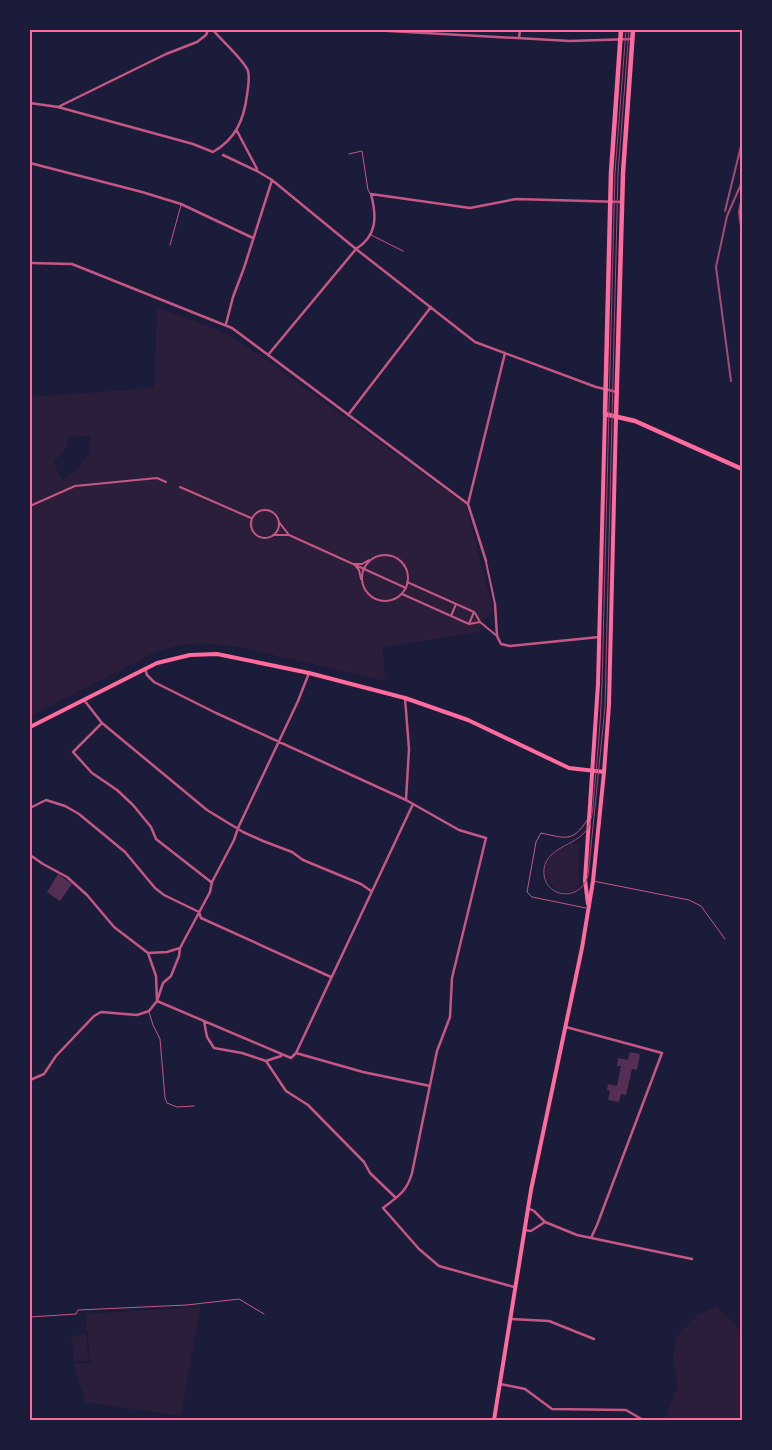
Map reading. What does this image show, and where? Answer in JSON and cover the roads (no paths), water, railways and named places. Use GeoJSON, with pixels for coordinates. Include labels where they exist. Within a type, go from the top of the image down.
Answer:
{"type":"FeatureCollection","features":[{"type":"Feature","properties":{"kind":"highway"},"geometry":{"type":"LineString","coordinates":[[621,30],[610,201],[605,414],[635,421],[742,469]]}},
{"type":"Feature","properties":{"kind":"highway"},"geometry":{"type":"LineString","coordinates":[[616,417],[622,202],[633,30]]}},
{"type":"Feature","properties":{"kind":"main road"},"geometry":{"type":"LineString","coordinates":[[589,909],[585,880],[598,684],[605,414]]}},
{"type":"Feature","properties":{"kind":"main road"},"geometry":{"type":"LineString","coordinates":[[494,1420],[528,1208],[566,1027],[593,881],[604,772],[609,695],[616,417]]}},
{"type":"Feature","properties":{"kind":"main road"},"geometry":{"type":"LineString","coordinates":[[30,727],[145,669],[173,658],[206,653],[246,659],[309,673],[406,698],[468,720],[569,768],[604,772]]}},
{"type":"Feature","properties":{"kind":"street"},"geometry":{"type":"LineString","coordinates":[[58,107],[166,54],[197,42],[206,35],[208,30]]}},
{"type":"Feature","properties":{"kind":"street"},"geometry":{"type":"LineString","coordinates":[[30,102],[58,107],[193,144],[214,152],[222,148],[237,131],[245,109],[249,84],[248,71],[213,30]]}},
{"type":"Feature","properties":{"kind":"street"},"geometry":{"type":"LineString","coordinates":[[370,30],[570,41],[632,39]]}},
{"type":"Feature","properties":{"kind":"street"},"geometry":{"type":"LineString","coordinates":[[519,38],[520,30]]}},
{"type":"Feature","properties":{"kind":"street"},"geometry":{"type":"LineString","coordinates":[[237,131],[257,171]]}},
{"type":"Feature","properties":{"kind":"street"},"geometry":{"type":"LineString","coordinates":[[223,155],[272,180],[356,249],[475,342],[605,390],[617,392]]}},
{"type":"Feature","properties":{"kind":"street"},"geometry":{"type":"LineString","coordinates":[[30,163],[181,204],[253,238]]}},
{"type":"Feature","properties":{"kind":"street"},"geometry":{"type":"LineString","coordinates":[[226,324],[233,297],[272,180]]}},
{"type":"Feature","properties":{"kind":"street"},"geometry":{"type":"LineString","coordinates":[[268,355],[356,249],[366,243],[374,228],[375,207],[371,194],[470,208],[516,199],[622,202]]}},
{"type":"Feature","properties":{"kind":"street"},"geometry":{"type":"LineString","coordinates":[[30,263],[72,264],[226,324],[468,504]]}},
{"type":"Feature","properties":{"kind":"street"},"geometry":{"type":"LineString","coordinates":[[348,415],[431,307]]}},
{"type":"Feature","properties":{"kind":"street"},"geometry":{"type":"LineString","coordinates":[[504,353],[468,504],[486,561],[495,604],[497,636],[501,644],[510,646],[599,637]]}},
{"type":"Feature","properties":{"kind":"street"},"geometry":{"type":"LineString","coordinates":[[30,506],[75,486],[158,478],[166,482]]}},
{"type":"Feature","properties":{"kind":"street"},"geometry":{"type":"LineString","coordinates":[[180,488],[251,518]]}},
{"type":"Feature","properties":{"kind":"street"},"geometry":{"type":"LineString","coordinates":[[279,522],[278,530],[266,538],[256,535],[251,529],[251,518],[256,512],[267,509],[274,512],[289,535]]}},
{"type":"Feature","properties":{"kind":"street"},"geometry":{"type":"LineString","coordinates":[[273,535],[289,535],[406,588]]}},
{"type":"Feature","properties":{"kind":"street"},"geometry":{"type":"LineString","coordinates":[[382,555],[394,557],[406,570],[406,588],[402,594],[393,600],[383,601],[375,599],[366,592],[359,570],[354,564],[362,564],[382,555]]}},
{"type":"Feature","properties":{"kind":"street"},"geometry":{"type":"LineString","coordinates":[[362,580],[364,569],[371,560]]}},
{"type":"Feature","properties":{"kind":"street"},"geometry":{"type":"LineString","coordinates":[[407,582],[474,612],[480,622],[497,636]]}},
{"type":"Feature","properties":{"kind":"street"},"geometry":{"type":"LineString","coordinates":[[402,594],[469,624],[480,622]]}},
{"type":"Feature","properties":{"kind":"street"},"geometry":{"type":"LineString","coordinates":[[450,616],[456,604]]}},
{"type":"Feature","properties":{"kind":"street"},"geometry":{"type":"LineString","coordinates":[[469,624],[474,612]]}},
{"type":"Feature","properties":{"kind":"street"},"geometry":{"type":"LineString","coordinates":[[145,669],[147,675],[154,682],[278,742],[406,800],[459,830],[486,838],[452,978],[450,1017],[437,1051],[412,1173],[408,1186],[384,1208],[439,1266],[514,1286]]}},
{"type":"Feature","properties":{"kind":"street"},"geometry":{"type":"LineString","coordinates":[[30,1080],[44,1074],[56,1056],[94,1016],[101,1012],[137,1014],[149,1012],[156,1001],[163,983],[171,976],[180,948],[210,892],[212,882],[234,840],[309,673]]}},
{"type":"Feature","properties":{"kind":"street"},"geometry":{"type":"LineString","coordinates":[[406,698],[409,749],[406,800]]}},
{"type":"Feature","properties":{"kind":"street"},"geometry":{"type":"LineString","coordinates":[[84,699],[102,723],[207,810],[263,841],[292,852],[303,860],[361,884],[371,891]]}},
{"type":"Feature","properties":{"kind":"street"},"geometry":{"type":"LineString","coordinates":[[102,723],[73,752],[92,773],[117,790],[133,806],[151,827],[156,838],[212,882]]}},
{"type":"Feature","properties":{"kind":"street"},"geometry":{"type":"LineString","coordinates":[[30,808],[46,800],[65,806],[79,814],[125,852],[155,888],[164,895],[199,912],[201,918],[330,977]]}},
{"type":"Feature","properties":{"kind":"street"},"geometry":{"type":"LineString","coordinates":[[156,1001],[291,1058],[296,1053],[330,977],[413,804]]}},
{"type":"Feature","properties":{"kind":"street"},"geometry":{"type":"LineString","coordinates":[[30,854],[43,864],[67,877],[87,895],[114,927],[148,953],[156,976],[156,1001]]}},
{"type":"Feature","properties":{"kind":"street"},"geometry":{"type":"LineString","coordinates":[[148,953],[167,952],[180,948]]}},
{"type":"Feature","properties":{"kind":"street"},"geometry":{"type":"LineString","coordinates":[[204,1021],[207,1037],[214,1048],[242,1053],[266,1061],[283,1055]]}},
{"type":"Feature","properties":{"kind":"street"},"geometry":{"type":"LineString","coordinates":[[566,1027],[662,1053],[598,1224],[591,1238]]}},
{"type":"Feature","properties":{"kind":"street"},"geometry":{"type":"LineString","coordinates":[[296,1053],[343,1067],[430,1086]]}},
{"type":"Feature","properties":{"kind":"street"},"geometry":{"type":"LineString","coordinates":[[266,1061],[286,1091],[308,1105],[364,1162],[370,1173],[396,1198]]}},
{"type":"Feature","properties":{"kind":"street"},"geometry":{"type":"LineString","coordinates":[[528,1208],[545,1222],[576,1235],[692,1260]]}},
{"type":"Feature","properties":{"kind":"street"},"geometry":{"type":"LineString","coordinates":[[524,1230],[530,1231],[545,1222]]}},
{"type":"Feature","properties":{"kind":"street"},"geometry":{"type":"LineString","coordinates":[[509,1318],[549,1322],[594,1339]]}},
{"type":"Feature","properties":{"kind":"street"},"geometry":{"type":"LineString","coordinates":[[500,1384],[525,1389],[552,1408],[626,1410],[643,1420]]}},
{"type":"Feature","properties":{"kind":"lane"},"geometry":{"type":"LineString","coordinates":[[349,154],[362,151],[368,190],[371,194]]}},
{"type":"Feature","properties":{"kind":"lane"},"geometry":{"type":"LineString","coordinates":[[170,246],[181,204]]}},
{"type":"Feature","properties":{"kind":"lane"},"geometry":{"type":"LineString","coordinates":[[370,234],[403,251]]}},
{"type":"Feature","properties":{"kind":"lane"},"geometry":{"type":"LineString","coordinates":[[589,817],[581,831],[572,837],[563,838],[541,833],[536,842],[527,892],[532,897],[589,909]]}},
{"type":"Feature","properties":{"kind":"lane"},"geometry":{"type":"LineString","coordinates":[[593,881],[689,900],[701,906],[725,939]]}},
{"type":"Feature","properties":{"kind":"lane"},"geometry":{"type":"LineString","coordinates":[[149,1012],[160,1039],[167,1103],[177,1107],[194,1106]]}},
{"type":"Feature","properties":{"kind":"lane"},"geometry":{"type":"LineString","coordinates":[[30,1316],[76,1314],[78,1310],[187,1305],[239,1299],[264,1314]]}},
{"type":"Feature","properties":{"kind":"tram line"},"geometry":{"type":"LineString","coordinates":[[626,30],[615,173],[602,684],[599,734],[593,810],[589,825],[579,837],[551,855],[546,861],[544,869],[548,886],[562,894],[577,891],[584,885],[588,876],[605,707],[618,173],[629,30]]}},
{"type":"Feature","properties":{"kind":"railway"},"geometry":{"type":"LineString","coordinates":[[725,211],[742,142]]}},
{"type":"Feature","properties":{"kind":"railway"},"geometry":{"type":"LineString","coordinates":[[731,381],[716,267],[727,216],[742,182]]}},
{"type":"Feature","properties":{"kind":"railway"},"geometry":{"type":"LineString","coordinates":[[742,197],[739,212],[742,234]]}}]}
